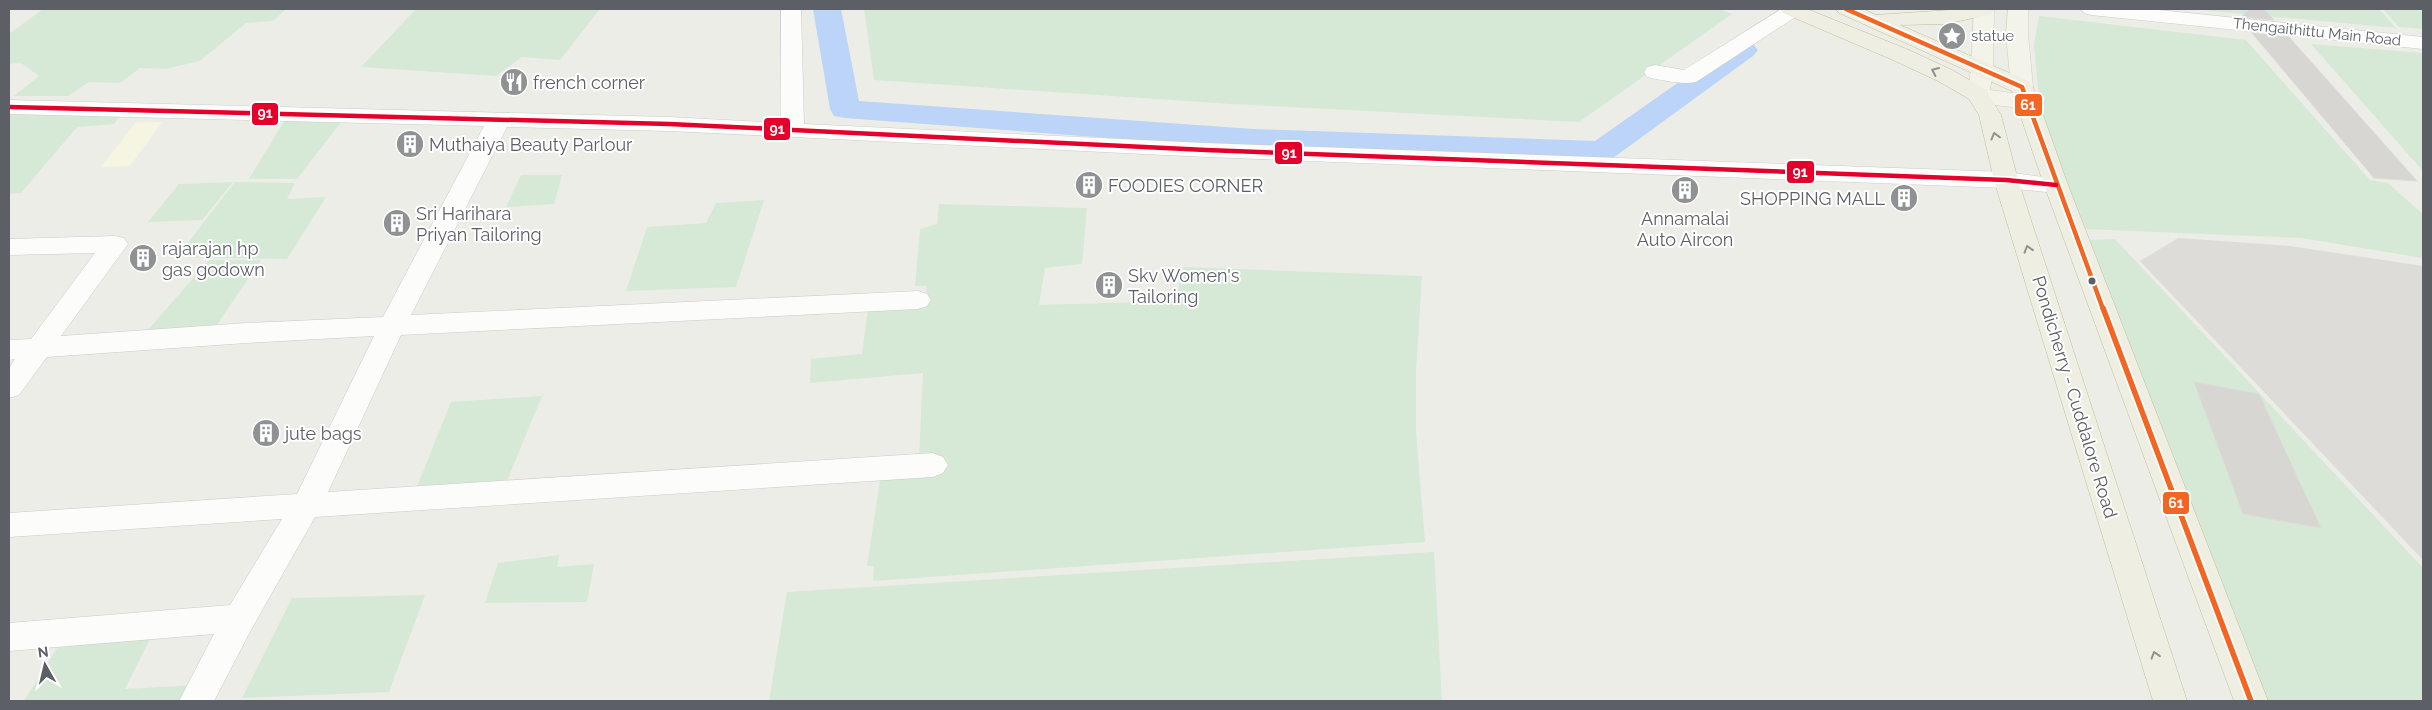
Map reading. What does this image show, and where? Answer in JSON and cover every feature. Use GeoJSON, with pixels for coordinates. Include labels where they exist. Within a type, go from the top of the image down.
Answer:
{"type":"FeatureCollection","features":[{"type":"Feature","properties":{"kind":"highway"},"geometry":{"type":"LineString","coordinates":[[1846,9],[1871,19],[1980,82]]}},
{"type":"Feature","properties":{"kind":"highway"},"geometry":{"type":"LineString","coordinates":[[1871,19],[1937,20],[1964,16],[1984,9]]}},
{"type":"Feature","properties":{"kind":"highway"},"geometry":{"type":"LineString","coordinates":[[1791,10],[1946,76],[1980,82],[2024,94],[2056,185],[2251,701]]}},
{"type":"Feature","properties":{"kind":"highway","name":"Pondicherry - Cuddalore Road"},"geometry":{"type":"LineString","coordinates":[[1980,82],[2006,180],[2170,701]]}},
{"type":"Feature","properties":{"kind":"main road"},"geometry":{"type":"LineString","coordinates":[[1980,82],[1984,9]]}},
{"type":"Feature","properties":{"kind":"main road"},"geometry":{"type":"LineString","coordinates":[[2018,9],[2017,34],[2024,94]]}},
{"type":"Feature","properties":{"kind":"street"},"geometry":{"type":"LineString","coordinates":[[791,9],[793,130]]}},
{"type":"Feature","properties":{"kind":"street","name":"Thengaithittu Main Road"},"geometry":{"type":"LineString","coordinates":[[2091,9],[2423,43]]}},
{"type":"Feature","properties":{"kind":"street"},"geometry":{"type":"LineString","coordinates":[[1655,72],[1688,77],[1791,10]]}},
{"type":"Feature","properties":{"kind":"street"},"geometry":{"type":"LineString","coordinates":[[9,107],[669,124],[1580,165],[2006,180],[2056,185]]}},
{"type":"Feature","properties":{"kind":"street"},"geometry":{"type":"LineString","coordinates":[[196,701],[240,618],[306,506],[392,326],[499,120]]}},
{"type":"Feature","properties":{"kind":"street"},"geometry":{"type":"LineString","coordinates":[[9,247],[115,244],[9,388]]}},
{"type":"Feature","properties":{"kind":"street"},"geometry":{"type":"LineString","coordinates":[[9,350],[246,333],[918,300]]}},
{"type":"Feature","properties":{"kind":"street"},"geometry":{"type":"LineString","coordinates":[[9,525],[933,465]]}},
{"type":"Feature","properties":{"kind":"street"},"geometry":{"type":"LineString","coordinates":[[9,637],[240,618]]}},
{"type":"Feature","properties":{"kind":"shaded area"},"geometry":{"type":"Polygon","coordinates":[[[43,9],[286,9],[273,21],[246,23],[200,61],[165,69],[140,68],[120,83],[89,82],[68,96],[14,96],[39,76],[21,63],[9,64],[9,34],[43,9]]]}},
{"type":"Feature","properties":{"kind":"shaded area"},"geometry":{"type":"Polygon","coordinates":[[[416,9],[600,9],[560,60],[522,57],[496,76],[361,67],[416,9]]]}},
{"type":"Feature","properties":{"kind":"shaded area"},"geometry":{"type":"Polygon","coordinates":[[[864,9],[1719,9],[1732,14],[1579,122],[1231,104],[874,80],[864,9]]]}},
{"type":"Feature","properties":{"kind":"shaded area"},"geometry":{"type":"Polygon","coordinates":[[[2190,9],[2379,9],[2396,28],[2190,9]]]}},
{"type":"Feature","properties":{"kind":"shaded area"},"geometry":{"type":"Polygon","coordinates":[[[2383,9],[2423,9],[2423,29],[2399,27],[2383,9]]]}},
{"type":"Feature","properties":{"kind":"shaded area"},"geometry":{"type":"Polygon","coordinates":[[[2039,16],[2246,40],[2370,180],[2388,183],[2423,214],[2423,258],[2301,238],[2084,229],[2040,109],[2034,45],[2039,16]]]}},
{"type":"Feature","properties":{"kind":"shaded area"},"geometry":{"type":"Polygon","coordinates":[[[2311,44],[2423,53],[2423,171],[2311,44]]]}},
{"type":"Feature","properties":{"kind":"shaded area"},"geometry":{"type":"Polygon","coordinates":[[[9,112],[122,114],[114,124],[77,127],[21,193],[9,194],[9,112]]]}},
{"type":"Feature","properties":{"kind":"shaded area"},"geometry":{"type":"Polygon","coordinates":[[[286,118],[342,121],[297,179],[249,179],[286,118]]]}},
{"type":"Feature","properties":{"kind":"shaded area"},"geometry":{"type":"Polygon","coordinates":[[[162,122],[130,166],[101,167],[135,123],[162,122]]]}},
{"type":"Feature","properties":{"kind":"shaded area"},"geometry":{"type":"Polygon","coordinates":[[[521,175],[562,175],[554,204],[506,207],[521,175]]]}},
{"type":"Feature","properties":{"kind":"shaded area"},"geometry":{"type":"Polygon","coordinates":[[[233,182],[202,220],[148,222],[179,184],[233,182]]]}},
{"type":"Feature","properties":{"kind":"shaded area"},"geometry":{"type":"Polygon","coordinates":[[[235,182],[295,183],[287,199],[326,197],[287,259],[177,257],[235,182]]]}},
{"type":"Feature","properties":{"kind":"shaded area"},"geometry":{"type":"Polygon","coordinates":[[[764,200],[736,287],[626,291],[647,227],[706,223],[716,203],[764,200]]]}},
{"type":"Feature","properties":{"kind":"shaded area"},"geometry":{"type":"Polygon","coordinates":[[[939,204],[1087,208],[1082,264],[1045,268],[1039,305],[1175,301],[1184,267],[1422,276],[1416,372],[1416,431],[1425,542],[873,581],[874,566],[867,566],[881,474],[919,457],[923,373],[810,383],[811,359],[862,354],[868,307],[924,302],[927,286],[915,286],[920,229],[937,224],[939,204]]]}},
{"type":"Feature","properties":{"kind":"shaded area"},"geometry":{"type":"Polygon","coordinates":[[[2178,238],[2290,246],[2423,266],[2423,560],[2140,261],[2178,238]]]}},
{"type":"Feature","properties":{"kind":"shaded area"},"geometry":{"type":"Polygon","coordinates":[[[2115,239],[2423,568],[2423,701],[2264,701],[2089,240],[2115,239]]]}},
{"type":"Feature","properties":{"kind":"shaded area"},"geometry":{"type":"Polygon","coordinates":[[[209,260],[261,260],[212,332],[141,338],[209,260]]]}},
{"type":"Feature","properties":{"kind":"shaded area"},"geometry":{"type":"Polygon","coordinates":[[[542,396],[507,481],[415,492],[451,402],[542,396]]]}},
{"type":"Feature","properties":{"kind":"shaded area"},"geometry":{"type":"Polygon","coordinates":[[[1434,552],[1442,701],[769,701],[787,592],[1434,552]]]}},
{"type":"Feature","properties":{"kind":"shaded area"},"geometry":{"type":"Polygon","coordinates":[[[559,555],[557,567],[594,564],[587,602],[485,603],[498,563],[559,555]]]}},
{"type":"Feature","properties":{"kind":"shaded area"},"geometry":{"type":"Polygon","coordinates":[[[425,595],[389,692],[242,698],[292,598],[425,595]]]}},
{"type":"Feature","properties":{"kind":"shaded area"},"geometry":{"type":"Polygon","coordinates":[[[155,629],[125,689],[197,685],[189,701],[24,701],[63,639],[155,629]]]}},
{"type":"Feature","properties":{"kind":"building"},"geometry":{"type":"Polygon","coordinates":[[[2250,9],[2264,9],[2274,20],[2241,17],[2250,9]]]}},
{"type":"Feature","properties":{"kind":"building"},"geometry":{"type":"Polygon","coordinates":[[[2252,33],[2289,37],[2417,181],[2374,178],[2252,33]]]}},
{"type":"Feature","properties":{"kind":"building"},"geometry":{"type":"Polygon","coordinates":[[[2194,382],[2259,394],[2321,528],[2243,514],[2194,382]]]}},
{"type":"Feature","properties":{"kind":"waterway"},"geometry":{"type":"LineString","coordinates":[[827,9],[845,109],[1254,139],[1602,151],[1743,50]]}},
{"type":"Feature","properties":{"kind":"transit line","name":"61"},"geometry":{"type":"LineString","coordinates":[[1846,9],[2022,87],[2056,185],[2251,701]]}},
{"type":"Feature","properties":{"kind":"transit line","name":"91"},"geometry":{"type":"LineString","coordinates":[[9,107],[669,124],[1206,150],[2006,180],[2056,185]]}},
{"type":"Feature","properties":{"kind":"place","name":"statue"},"geometry":{"type":"Point","coordinates":[1952,36]}},
{"type":"Feature","properties":{"kind":"place","name":"french corner"},"geometry":{"type":"Point","coordinates":[514,82]}},
{"type":"Feature","properties":{"kind":"place","name":"Muthaiya Beauty Parlour"},"geometry":{"type":"Point","coordinates":[410,144]}},
{"type":"Feature","properties":{"kind":"place","name":"FOODIES CORNER"},"geometry":{"type":"Point","coordinates":[1089,185]}},
{"type":"Feature","properties":{"kind":"place","name":"Annamalai Auto Aircon"},"geometry":{"type":"Point","coordinates":[1685,190]}},
{"type":"Feature","properties":{"kind":"place","name":"SHOPPING MALL"},"geometry":{"type":"Point","coordinates":[1904,198]}},
{"type":"Feature","properties":{"kind":"place","name":"Sri Harihara Priyan Tailoring"},"geometry":{"type":"Point","coordinates":[397,223]}},
{"type":"Feature","properties":{"kind":"place","name":"rajarajan hp gas godown"},"geometry":{"type":"Point","coordinates":[143,258]}},
{"type":"Feature","properties":{"kind":"place","name":"Skv Women's Tailoring"},"geometry":{"type":"Point","coordinates":[1109,285]}},
{"type":"Feature","properties":{"kind":"place","name":"jute bags"},"geometry":{"type":"Point","coordinates":[266,433]}}]}
